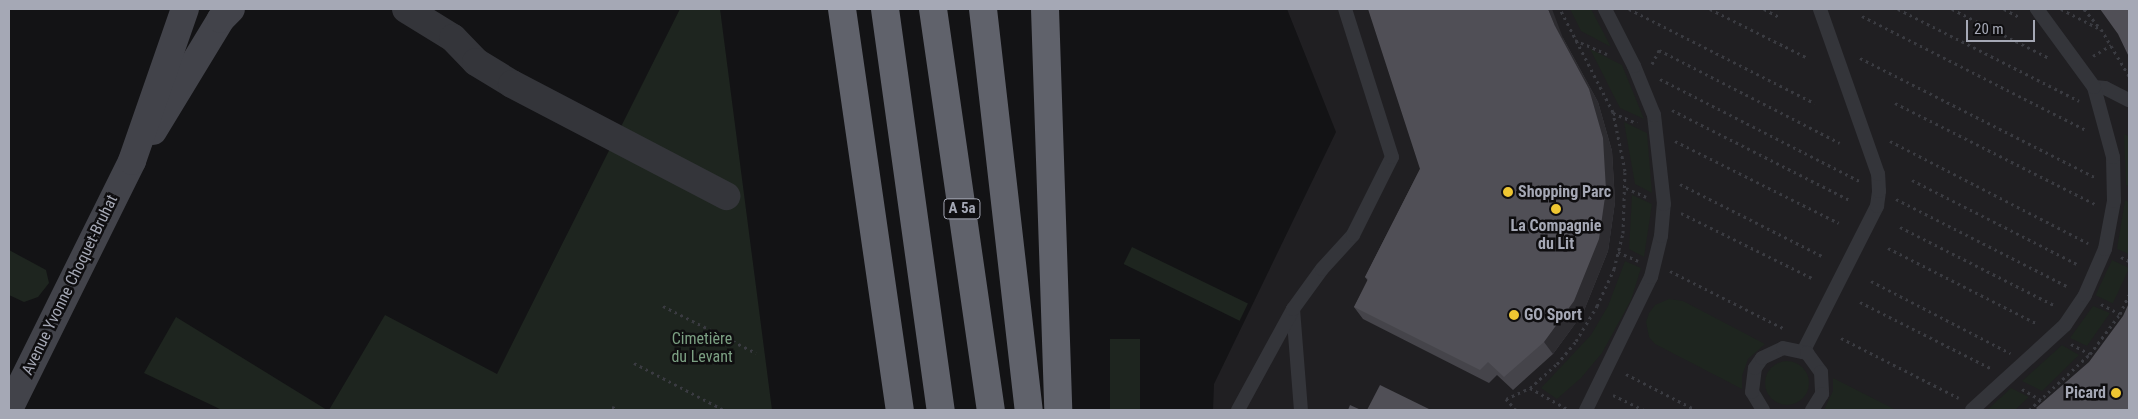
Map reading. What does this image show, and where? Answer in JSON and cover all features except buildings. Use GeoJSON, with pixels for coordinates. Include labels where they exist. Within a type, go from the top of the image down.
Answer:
{"type":"FeatureCollection","features":[{"type":"Feature","properties":{"kind":"highway"},"geometry":{"type":"LineString","coordinates":[[842,9],[900,410]]}},
{"type":"Feature","properties":{"kind":"highway"},"geometry":{"type":"LineString","coordinates":[[885,9],[941,410]]}},
{"type":"Feature","properties":{"kind":"highway","name":"A 5a"},"geometry":{"type":"LineString","coordinates":[[932,9],[990,410]]}},
{"type":"Feature","properties":{"kind":"highway"},"geometry":{"type":"LineString","coordinates":[[983,9],[1029,410]]}},
{"type":"Feature","properties":{"kind":"highway"},"geometry":{"type":"LineString","coordinates":[[1045,9],[1058,410]]}},
{"type":"Feature","properties":{"kind":"street","name":"Avenue Yvonne Choquet-Bruhat"},"geometry":{"type":"LineString","coordinates":[[132,161],[185,9]]}},
{"type":"Feature","properties":{"kind":"street","name":"Avenue Yvonne Choquet-Bruhat"},"geometry":{"type":"LineString","coordinates":[[9,410],[132,161],[230,9]]}},
{"type":"Feature","properties":{"kind":"street"},"geometry":{"type":"LineString","coordinates":[[406,9],[453,38]]}},
{"type":"Feature","properties":{"kind":"street"},"geometry":{"type":"LineString","coordinates":[[433,9],[453,38],[476,62],[512,84],[726,196]]}},
{"type":"Feature","properties":{"kind":"lane"},"geometry":{"type":"LineString","coordinates":[[1238,410],[1293,309],[1322,269],[1353,235],[1392,157],[1345,9]]}},
{"type":"Feature","properties":{"kind":"lane"},"geometry":{"type":"LineString","coordinates":[[1586,410],[1639,306],[1654,268],[1664,204],[1658,132],[1634,66],[1605,9]]}},
{"type":"Feature","properties":{"kind":"lane"},"geometry":{"type":"LineString","coordinates":[[1803,352],[1877,206],[1879,191],[1878,174],[1820,9]]}},
{"type":"Feature","properties":{"kind":"lane"},"geometry":{"type":"LineString","coordinates":[[1972,410],[2005,378],[2056,336],[2079,292],[2106,249],[2114,186],[2113,157],[2094,87],[2080,64],[2037,9]]}},
{"type":"Feature","properties":{"kind":"lane"},"geometry":{"type":"LineString","coordinates":[[2094,87],[2105,88],[2129,100]]}},
{"type":"Feature","properties":{"kind":"lane"},"geometry":{"type":"LineString","coordinates":[[1293,309],[1301,410]]}},
{"type":"Feature","properties":{"kind":"lane"},"geometry":{"type":"LineString","coordinates":[[1763,410],[1752,392],[1755,368],[1772,352],[1784,348],[1803,352],[1816,362],[1824,383],[1822,394],[1812,410]]}},
{"type":"Feature","properties":{"kind":"path"},"geometry":{"type":"LineString","coordinates":[[1516,410],[1506,399],[1530,388],[1557,364],[1593,313],[1614,269],[1622,233],[1625,171],[1619,135],[1607,98],[1560,9]]}},
{"type":"Feature","properties":{"kind":"path"},"geometry":{"type":"LineString","coordinates":[[1629,9],[1814,103]]}},
{"type":"Feature","properties":{"kind":"path"},"geometry":{"type":"LineString","coordinates":[[1710,9],[1808,58]]}},
{"type":"Feature","properties":{"kind":"path"},"geometry":{"type":"LineString","coordinates":[[1764,9],[1781,18]]}},
{"type":"Feature","properties":{"kind":"path"},"geometry":{"type":"LineString","coordinates":[[1898,9],[2088,106]]}},
{"type":"Feature","properties":{"kind":"path"},"geometry":{"type":"LineString","coordinates":[[1952,9],[2072,70],[2111,45]]}},
{"type":"Feature","properties":{"kind":"path"},"geometry":{"type":"LineString","coordinates":[[2060,9],[2101,29]]}},
{"type":"Feature","properties":{"kind":"path"},"geometry":{"type":"LineString","coordinates":[[2084,9],[2101,29],[2129,76]]}},
{"type":"Feature","properties":{"kind":"path"},"geometry":{"type":"LineString","coordinates":[[1862,16],[2089,132]]}},
{"type":"Feature","properties":{"kind":"path"},"geometry":{"type":"LineString","coordinates":[[1575,40],[1652,75],[2120,314]]}},
{"type":"Feature","properties":{"kind":"path"},"geometry":{"type":"LineString","coordinates":[[1655,82],[1650,68],[1659,50],[1840,143]]}},
{"type":"Feature","properties":{"kind":"path"},"geometry":{"type":"LineString","coordinates":[[1860,58],[2114,186]]}},
{"type":"Feature","properties":{"kind":"path"},"geometry":{"type":"LineString","coordinates":[[1895,103],[2101,208]]}},
{"type":"Feature","properties":{"kind":"path"},"geometry":{"type":"LineString","coordinates":[[1663,106],[1851,201]]}},
{"type":"Feature","properties":{"kind":"path"},"geometry":{"type":"LineString","coordinates":[[1673,145],[1672,140],[1839,223]]}},
{"type":"Feature","properties":{"kind":"path"},"geometry":{"type":"LineString","coordinates":[[1890,141],[2094,246],[2106,249]]}},
{"type":"Feature","properties":{"kind":"path"},"geometry":{"type":"LineString","coordinates":[[1912,180],[2085,268]]}},
{"type":"Feature","properties":{"kind":"path"},"geometry":{"type":"LineString","coordinates":[[1676,182],[1822,256]]}},
{"type":"Feature","properties":{"kind":"path"},"geometry":{"type":"LineString","coordinates":[[1664,204],[1812,278]]}},
{"type":"Feature","properties":{"kind":"path"},"geometry":{"type":"LineString","coordinates":[[1900,227],[2062,309],[2079,292]]}},
{"type":"Feature","properties":{"kind":"path"},"geometry":{"type":"LineString","coordinates":[[1888,248],[2046,328],[2056,336]]}},
{"type":"Feature","properties":{"kind":"path"},"geometry":{"type":"LineString","coordinates":[[1654,268],[1676,273],[1785,329]]}},
{"type":"Feature","properties":{"kind":"path"},"geometry":{"type":"LineString","coordinates":[[1871,280],[2015,356]]}},
{"type":"Feature","properties":{"kind":"path"},"geometry":{"type":"LineString","coordinates":[[2029,410],[2090,354],[2120,314],[2129,295]]}},
{"type":"Feature","properties":{"kind":"path"},"geometry":{"type":"LineString","coordinates":[[1860,302],[2005,378]]}},
{"type":"Feature","properties":{"kind":"path"},"geometry":{"type":"LineString","coordinates":[[662,306],[756,353]]}},
{"type":"Feature","properties":{"kind":"path"},"geometry":{"type":"LineString","coordinates":[[1841,338],[1962,399]]}},
{"type":"Feature","properties":{"kind":"path"},"geometry":{"type":"LineString","coordinates":[[634,363],[724,410]]}},
{"type":"Feature","properties":{"kind":"path"},"geometry":{"type":"LineString","coordinates":[[1626,374],[1696,410]]}},
{"type":"Feature","properties":{"kind":"path"},"geometry":{"type":"LineString","coordinates":[[1530,388],[1570,410]]}},
{"type":"Feature","properties":{"kind":"path"},"geometry":{"type":"LineString","coordinates":[[1611,394],[1644,410]]}},
{"type":"Feature","properties":{"kind":"path"},"geometry":{"type":"LineString","coordinates":[[612,407],[619,410]]}},
{"type":"Feature","properties":{"kind":"shaded area","name":"Shopping Parc"},"geometry":{"type":"Polygon","coordinates":[[[1287,9],[2129,9],[2129,410],[1213,410],[1214,384],[1336,132],[1287,9]]]}},
{"type":"Feature","properties":{"kind":"green space","name":"Cimetière du Levant"},"geometry":{"type":"Polygon","coordinates":[[[680,9],[720,9],[772,410],[329,410],[385,315],[497,374],[680,9]]]}},
{"type":"Feature","properties":{"kind":"green space"},"geometry":{"type":"Polygon","coordinates":[[[1570,9],[1591,9],[1611,47],[1581,31],[1570,9]]]}},
{"type":"Feature","properties":{"kind":"green space"},"geometry":{"type":"Polygon","coordinates":[[[1590,49],[1622,65],[1644,119],[1620,108],[1590,49]]]}},
{"type":"Feature","properties":{"kind":"green space"},"geometry":{"type":"Polygon","coordinates":[[[1624,122],[1647,133],[1652,193],[1635,184],[1624,122]]]}},
{"type":"Feature","properties":{"kind":"green space"},"geometry":{"type":"Polygon","coordinates":[[[2124,134],[2129,136],[2129,187],[2126,185],[2124,134]]]}},
{"type":"Feature","properties":{"kind":"green space"},"geometry":{"type":"Polygon","coordinates":[[[1632,195],[1652,204],[1644,257],[1629,249],[1632,195]]]}},
{"type":"Feature","properties":{"kind":"green space"},"geometry":{"type":"Polygon","coordinates":[[[2125,200],[2129,202],[2129,254],[2117,249],[2125,200]]]}},
{"type":"Feature","properties":{"kind":"green space"},"geometry":{"type":"Polygon","coordinates":[[[1132,247],[1248,304],[1240,321],[1124,264],[1132,247]]]}},
{"type":"Feature","properties":{"kind":"green space"},"geometry":{"type":"Polygon","coordinates":[[[9,250],[46,270],[49,283],[38,297],[24,302],[9,295],[9,250]]]}},
{"type":"Feature","properties":{"kind":"green space"},"geometry":{"type":"Polygon","coordinates":[[[2112,260],[2129,268],[2113,303],[2096,295],[2112,260]]]}},
{"type":"Feature","properties":{"kind":"green space"},"geometry":{"type":"Polygon","coordinates":[[[1625,261],[1641,268],[1631,300],[1602,353],[1581,378],[1557,399],[1541,388],[1591,335],[1608,306],[1625,261]]]}},
{"type":"Feature","properties":{"kind":"green space"},"geometry":{"type":"Polygon","coordinates":[[[1669,299],[1683,301],[1765,344],[1748,359],[1742,376],[1742,389],[1655,344],[1649,337],[1646,322],[1649,313],[1655,305],[1669,299]]]}},
{"type":"Feature","properties":{"kind":"green space"},"geometry":{"type":"Polygon","coordinates":[[[2093,306],[2110,313],[2087,346],[2070,338],[2093,306]]]}},
{"type":"Feature","properties":{"kind":"green space"},"geometry":{"type":"Polygon","coordinates":[[[176,317],[327,410],[222,410],[144,373],[176,317]]]}},
{"type":"Feature","properties":{"kind":"green space"},"geometry":{"type":"Polygon","coordinates":[[[1110,339],[1140,339],[1140,410],[1110,410],[1110,339]]]}},
{"type":"Feature","properties":{"kind":"green space"},"geometry":{"type":"Polygon","coordinates":[[[2062,345],[2079,355],[2042,391],[2022,381],[2062,345]]]}},
{"type":"Feature","properties":{"kind":"green space"},"geometry":{"type":"Polygon","coordinates":[[[1783,361],[1791,361],[1803,367],[1809,383],[1803,399],[1791,405],[1783,405],[1771,399],[1765,387],[1765,379],[1771,367],[1783,361]]]}},
{"type":"Feature","properties":{"kind":"green space"},"geometry":{"type":"Polygon","coordinates":[[[1833,378],[1896,410],[1824,410],[1833,391],[1833,378]]]}},
{"type":"Feature","properties":{"kind":"green space"},"geometry":{"type":"Polygon","coordinates":[[[2011,388],[2029,397],[2015,410],[1987,410],[2011,388]]]}},
{"type":"Feature","properties":{"kind":"place","name":"Shopping Parc"},"geometry":{"type":"Point","coordinates":[1508,192]}},
{"type":"Feature","properties":{"kind":"place","name":"La Compagnie du Lit"},"geometry":{"type":"Point","coordinates":[1556,209]}},
{"type":"Feature","properties":{"kind":"place","name":"GO Sport"},"geometry":{"type":"Point","coordinates":[1514,315]}},
{"type":"Feature","properties":{"kind":"place","name":"Picard"},"geometry":{"type":"Point","coordinates":[2116,393]}}]}
